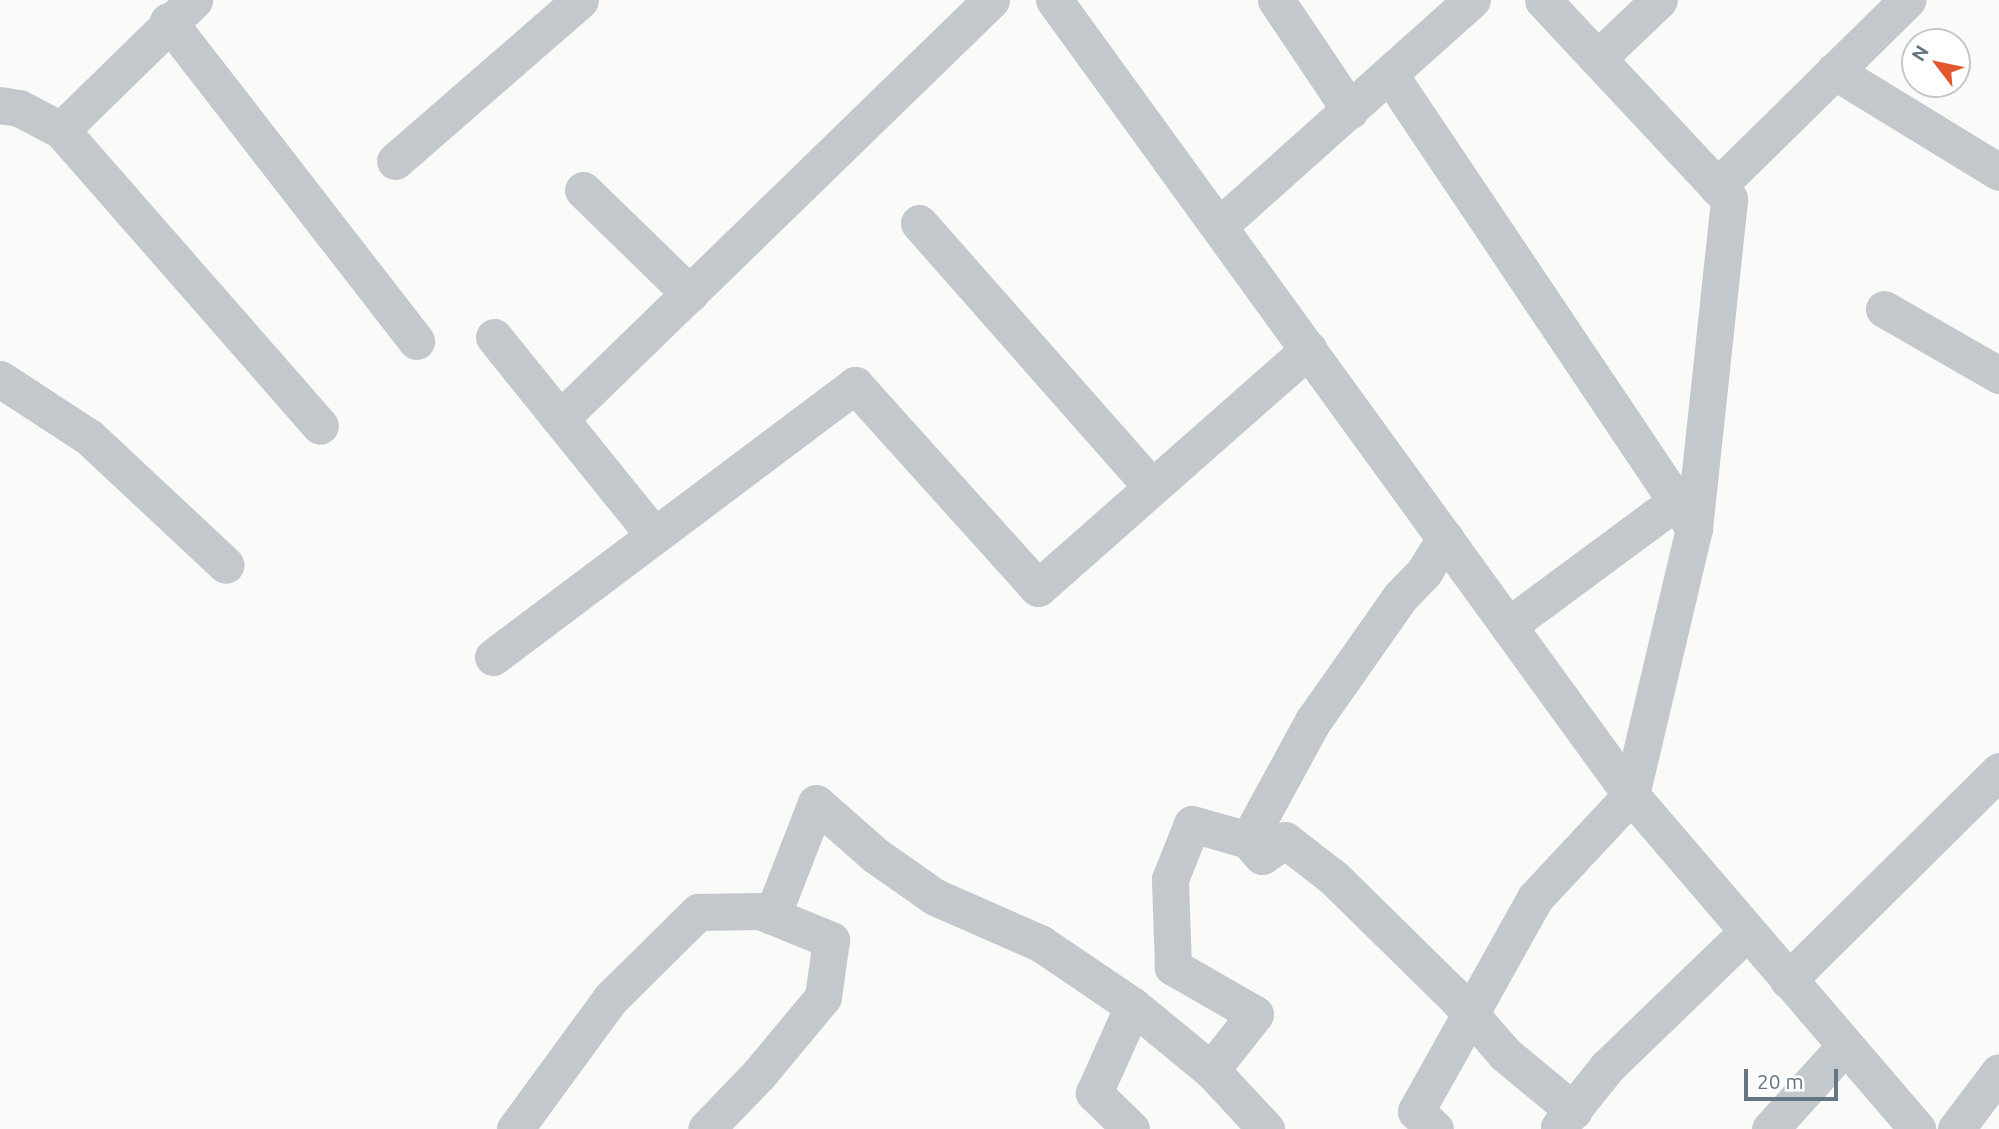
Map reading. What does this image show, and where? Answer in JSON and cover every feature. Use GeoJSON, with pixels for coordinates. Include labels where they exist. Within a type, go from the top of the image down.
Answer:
{"type":"FeatureCollection","features":[{"type":"Feature","properties":{"kind":"street"},"geometry":{"type":"LineString","coordinates":[[395,160],[580,0]]}},
{"type":"Feature","properties":{"kind":"street"},"geometry":{"type":"LineString","coordinates":[[563,416],[991,0]]}},
{"type":"Feature","properties":{"kind":"street"},"geometry":{"type":"LineString","coordinates":[[1054,0],[1220,225],[1631,795],[1844,1047],[1917,1129]]}},
{"type":"Feature","properties":{"kind":"street"},"geometry":{"type":"LineString","coordinates":[[1276,0],[1350,110]]}},
{"type":"Feature","properties":{"kind":"street"},"geometry":{"type":"LineString","coordinates":[[1220,225],[1472,0]]}},
{"type":"Feature","properties":{"kind":"street"},"geometry":{"type":"LineString","coordinates":[[1419,1123],[1535,898],[1631,795],[1685,515],[1729,199],[1543,0]]}},
{"type":"Feature","properties":{"kind":"street"},"geometry":{"type":"LineString","coordinates":[[1598,58],[1659,0]]}},
{"type":"Feature","properties":{"kind":"street"},"geometry":{"type":"LineString","coordinates":[[1717,187],[1907,0]]}},
{"type":"Feature","properties":{"kind":"street"},"geometry":{"type":"LineString","coordinates":[[61,130],[181,11],[416,341]]}},
{"type":"Feature","properties":{"kind":"street"},"geometry":{"type":"LineString","coordinates":[[1834,71],[1999,172]]}},
{"type":"Feature","properties":{"kind":"street"},"geometry":{"type":"LineString","coordinates":[[1390,75],[1685,515]]}},
{"type":"Feature","properties":{"kind":"street"},"geometry":{"type":"LineString","coordinates":[[0,105],[19,108],[61,130],[320,426]]}},
{"type":"Feature","properties":{"kind":"street"},"geometry":{"type":"LineString","coordinates":[[583,190],[690,294]]}},
{"type":"Feature","properties":{"kind":"street"},"geometry":{"type":"LineString","coordinates":[[919,223],[1152,487]]}},
{"type":"Feature","properties":{"kind":"street"},"geometry":{"type":"LineString","coordinates":[[1884,309],[1999,375]]}},
{"type":"Feature","properties":{"kind":"street"},"geometry":{"type":"LineString","coordinates":[[494,337],[563,416],[653,534]]}},
{"type":"Feature","properties":{"kind":"street"},"geometry":{"type":"LineString","coordinates":[[493,657],[653,534],[855,385],[1038,588],[1309,349]]}},
{"type":"Feature","properties":{"kind":"street"},"geometry":{"type":"LineString","coordinates":[[0,379],[89,437],[226,565]]}},
{"type":"Feature","properties":{"kind":"street"},"geometry":{"type":"LineString","coordinates":[[1508,625],[1685,515]]}},
{"type":"Feature","properties":{"kind":"street"},"geometry":{"type":"LineString","coordinates":[[1248,840],[1313,721],[1400,597],[1424,572],[1445,538]]}},
{"type":"Feature","properties":{"kind":"street"},"geometry":{"type":"LineString","coordinates":[[1788,980],[1999,771]]}},
{"type":"Feature","properties":{"kind":"street"},"geometry":{"type":"LineString","coordinates":[[772,916],[816,803],[874,855],[935,897],[1040,943],[1133,1006],[1211,1070],[1266,1129]]}},
{"type":"Feature","properties":{"kind":"street"},"geometry":{"type":"LineString","coordinates":[[1211,1070],[1255,1014],[1173,967],[1170,878],[1192,824],[1248,840],[1262,856],[1285,840],[1334,878],[1473,1016],[1566,1120],[1606,1067],[1748,932]]}},
{"type":"Feature","properties":{"kind":"street"},"geometry":{"type":"LineString","coordinates":[[516,1129],[610,999],[698,912],[760,911],[831,940],[823,997],[706,1129]]}},
{"type":"Feature","properties":{"kind":"street"},"geometry":{"type":"LineString","coordinates":[[1131,1129],[1094,1093],[1133,1006]]}},
{"type":"Feature","properties":{"kind":"street"},"geometry":{"type":"LineString","coordinates":[[1770,1129],[1844,1047]]}},
{"type":"Feature","properties":{"kind":"street"},"geometry":{"type":"LineString","coordinates":[[1956,1129],[1999,1072]]}}]}
